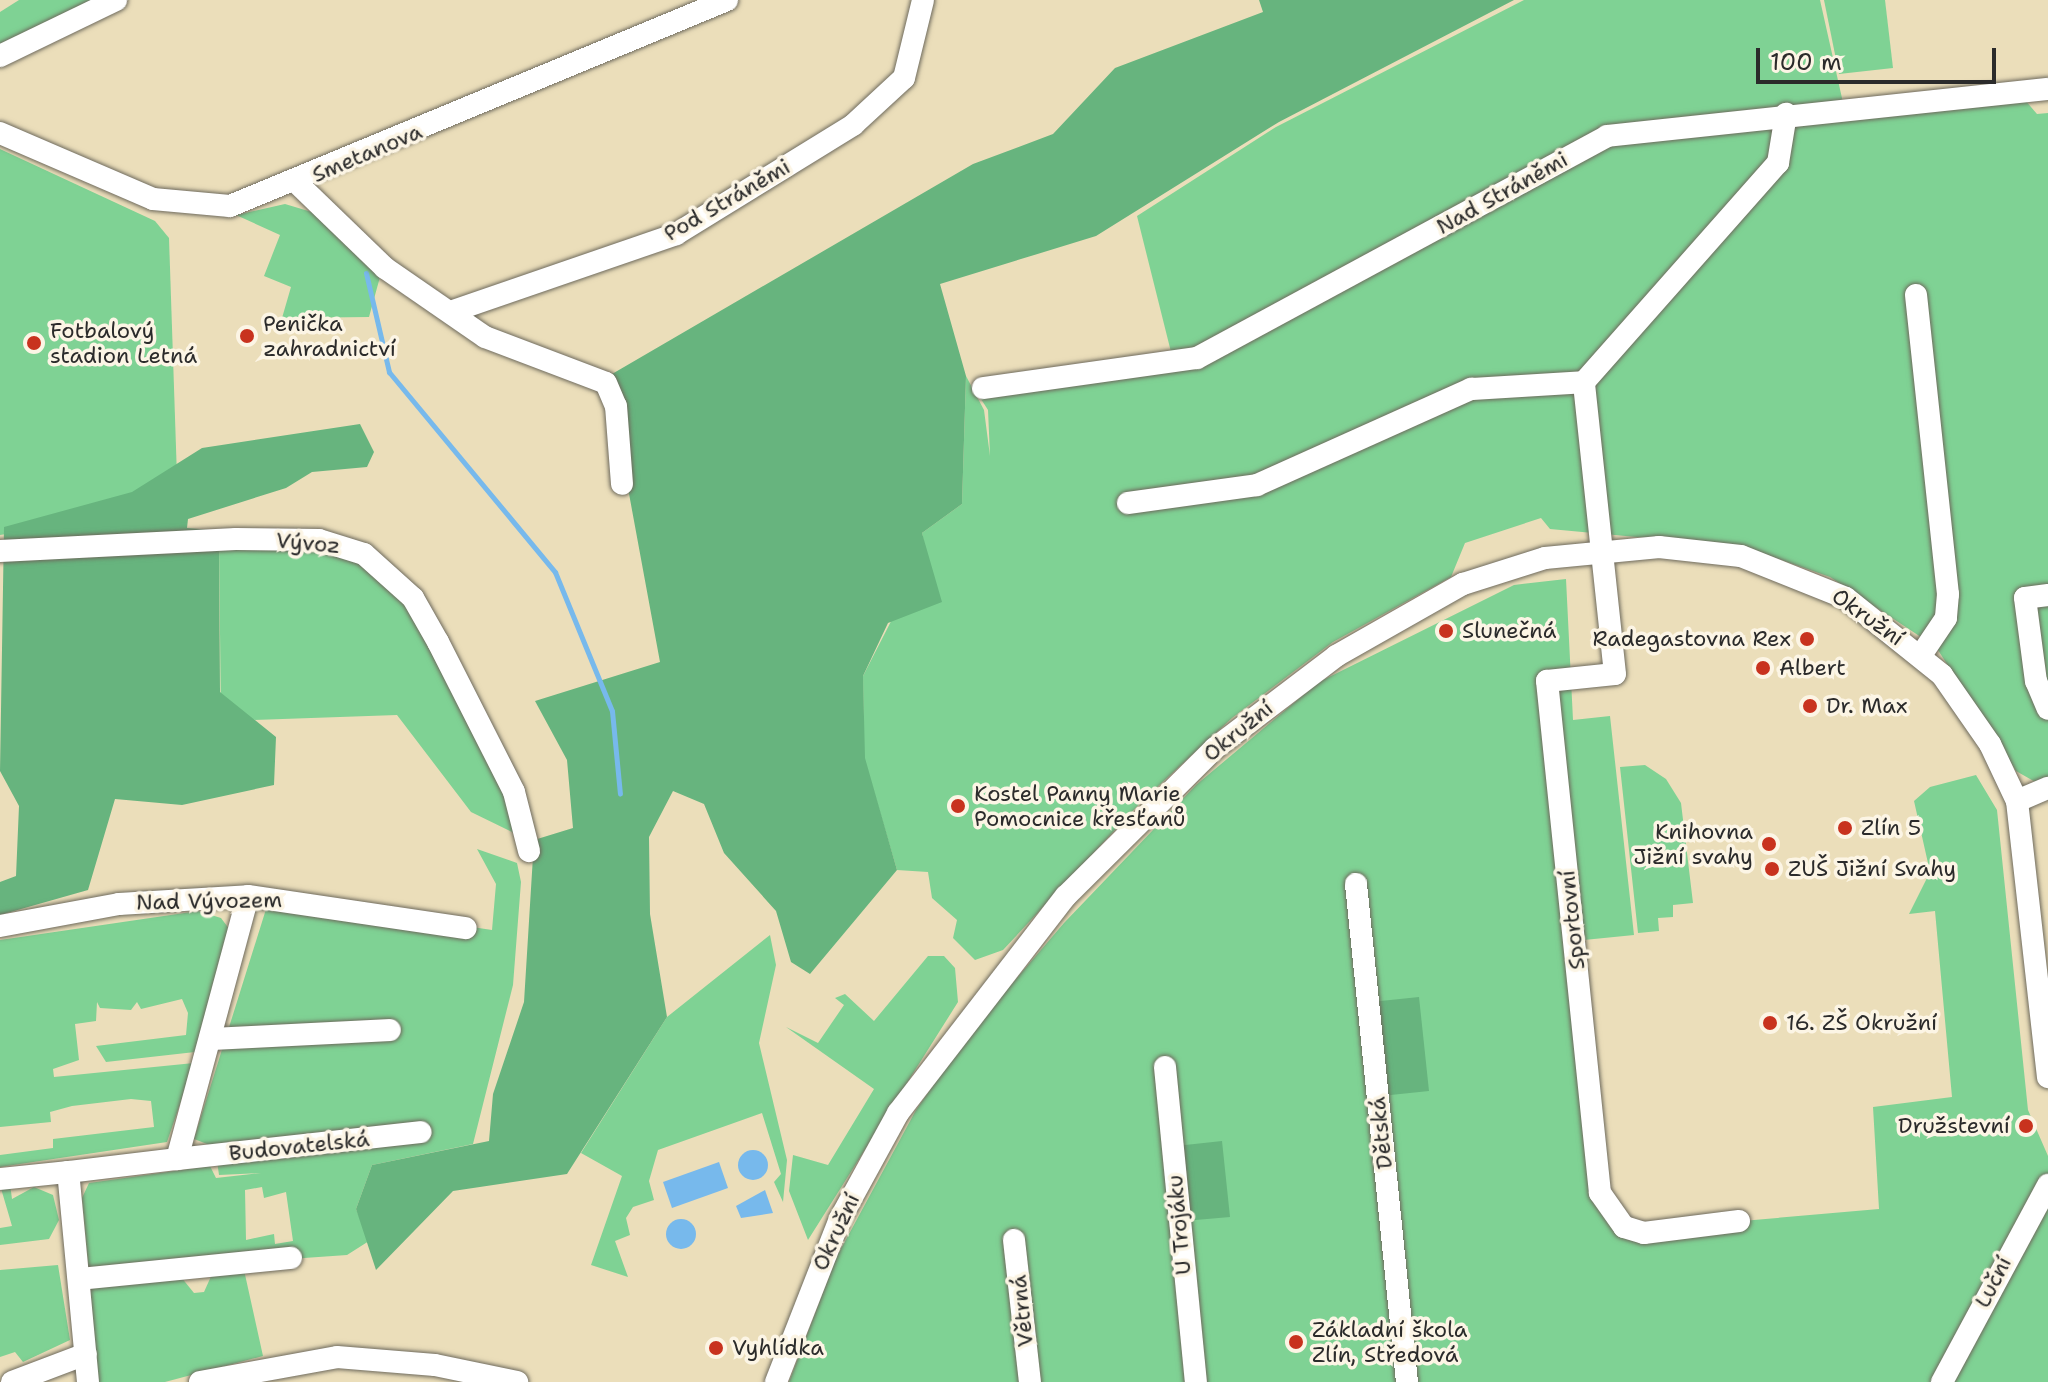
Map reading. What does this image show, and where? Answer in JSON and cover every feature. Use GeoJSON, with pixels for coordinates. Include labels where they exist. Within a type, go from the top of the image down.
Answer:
{"type":"FeatureCollection","features":[{"type":"Feature","properties":{"kind":"street"},"geometry":{"type":"LineString","coordinates":[[0,56],[116,0]]}},
{"type":"Feature","properties":{"kind":"street","name":"Smetanova"},"geometry":{"type":"LineString","coordinates":[[0,133],[153,199],[186,206],[230,206],[297,183],[727,0]]}},
{"type":"Feature","properties":{"kind":"street","name":"Pod Stráněmi"},"geometry":{"type":"LineString","coordinates":[[453,311],[676,234],[853,125],[904,78],[923,0]]}},
{"type":"Feature","properties":{"kind":"street","name":"Nad Stráněmi"},"geometry":{"type":"LineString","coordinates":[[983,388],[1197,358],[1607,136],[1786,114],[2048,89]]}},
{"type":"Feature","properties":{"kind":"street"},"geometry":{"type":"LineString","coordinates":[[1128,503],[1257,485],[1471,389],[1584,382],[1778,163],[1786,114]]}},
{"type":"Feature","properties":{"kind":"street"},"geometry":{"type":"LineString","coordinates":[[297,183],[385,268],[453,311],[485,337],[606,383],[616,406],[622,484]]}},
{"type":"Feature","properties":{"kind":"street","name":"Okružní"},"geometry":{"type":"LineString","coordinates":[[1916,295],[1948,594],[1946,618],[1921,655]]}},
{"type":"Feature","properties":{"kind":"street"},"geometry":{"type":"LineString","coordinates":[[1584,382],[1605,550]]}},
{"type":"Feature","properties":{"kind":"street","name":"Vývoz"},"geometry":{"type":"LineString","coordinates":[[0,551],[236,539],[319,540],[364,554],[399,582],[425,620],[514,792],[529,851]]}},
{"type":"Feature","properties":{"kind":"street","name":"Okružní"},"geometry":{"type":"LineString","coordinates":[[776,1382],[840,1219],[898,1113],[992,984],[1152,808],[1215,748],[1382,625],[1504,569],[1605,550],[1698,550],[1776,566],[1846,598],[1921,655],[1965,705],[2017,801],[2048,1077]]}},
{"type":"Feature","properties":{"kind":"street","name":"Sportovní"},"geometry":{"type":"LineString","coordinates":[[1605,550],[1615,674],[1547,681],[1600,1193],[1608,1213],[1644,1233],[1739,1221]]}},
{"type":"Feature","properties":{"kind":"street"},"geometry":{"type":"LineString","coordinates":[[2048,595],[2025,598],[2036,681],[2048,709]]}},
{"type":"Feature","properties":{"kind":"street"},"geometry":{"type":"LineString","coordinates":[[2017,801],[2048,788]]}},
{"type":"Feature","properties":{"kind":"street","name":"Dětská"},"geometry":{"type":"LineString","coordinates":[[1356,884],[1407,1382]]}},
{"type":"Feature","properties":{"kind":"street"},"geometry":{"type":"LineString","coordinates":[[177,1159],[213,1039],[248,896]]}},
{"type":"Feature","properties":{"kind":"street","name":"Nad Vývozem"},"geometry":{"type":"LineString","coordinates":[[0,926],[119,904],[248,896],[466,928]]}},
{"type":"Feature","properties":{"kind":"street"},"geometry":{"type":"LineString","coordinates":[[213,1039],[390,1030]]}},
{"type":"Feature","properties":{"kind":"street","name":"U Trojáku"},"geometry":{"type":"LineString","coordinates":[[1165,1067],[1196,1382]]}},
{"type":"Feature","properties":{"kind":"street","name":"Budovatelská"},"geometry":{"type":"LineString","coordinates":[[0,1179],[421,1132]]}},
{"type":"Feature","properties":{"kind":"street"},"geometry":{"type":"LineString","coordinates":[[68,1172],[88,1382]]}},
{"type":"Feature","properties":{"kind":"street","name":"Luční"},"geometry":{"type":"LineString","coordinates":[[1942,1382],[2048,1185]]}},
{"type":"Feature","properties":{"kind":"street","name":"Větrná"},"geometry":{"type":"LineString","coordinates":[[1014,1240],[1030,1382]]}},
{"type":"Feature","properties":{"kind":"street"},"geometry":{"type":"LineString","coordinates":[[79,1279],[291,1258]]}},
{"type":"Feature","properties":{"kind":"street"},"geometry":{"type":"LineString","coordinates":[[12,1382],[86,1354]]}},
{"type":"Feature","properties":{"kind":"street"},"geometry":{"type":"LineString","coordinates":[[200,1382],[337,1357],[435,1365],[517,1382]]}},
{"type":"Feature","properties":{"kind":"green space"},"geometry":{"type":"Polygon","coordinates":[[[19,0],[93,0],[0,47],[0,12],[19,0]]]}},
{"type":"Feature","properties":{"kind":"green space"},"geometry":{"type":"Polygon","coordinates":[[[1259,0],[1514,0],[1279,122],[1096,236],[940,284],[966,376],[962,504],[922,533],[942,602],[888,623],[863,676],[865,758],[897,870],[810,974],[791,962],[776,911],[724,853],[704,804],[673,791],[649,837],[650,914],[667,1017],[567,1174],[453,1191],[376,1270],[356,1209],[372,1165],[489,1141],[493,1094],[524,1002],[534,840],[573,828],[567,760],[535,701],[660,662],[625,472],[600,381],[973,164],[1053,134],[1115,68],[1263,12],[1259,0]]]}},
{"type":"Feature","properties":{"kind":"green space"},"geometry":{"type":"Polygon","coordinates":[[[1524,0],[1820,0],[1846,116],[2025,100],[2037,114],[2048,113],[2048,789],[2016,771],[1936,647],[1830,577],[1744,547],[1550,529],[1541,518],[1465,543],[1451,577],[1333,642],[1232,718],[1142,801],[1003,950],[975,960],[953,938],[957,920],[932,898],[928,872],[897,870],[864,758],[863,676],[926,553],[922,533],[962,504],[966,376],[984,410],[990,456],[988,410],[972,385],[1173,360],[1137,216],[1276,127],[1524,0]]]}},
{"type":"Feature","properties":{"kind":"green space"},"geometry":{"type":"Polygon","coordinates":[[[1824,0],[1885,0],[1893,68],[1839,74],[1824,0]]]}},
{"type":"Feature","properties":{"kind":"green space"},"geometry":{"type":"Polygon","coordinates":[[[0,149],[155,221],[169,238],[178,507],[0,535],[0,149]]]}},
{"type":"Feature","properties":{"kind":"green space"},"geometry":{"type":"Polygon","coordinates":[[[285,204],[315,213],[380,277],[369,317],[282,318],[291,287],[264,276],[280,235],[236,215],[285,204]]]}},
{"type":"Feature","properties":{"kind":"green space"},"geometry":{"type":"Polygon","coordinates":[[[360,424],[374,452],[367,467],[312,472],[286,488],[188,519],[187,528],[225,531],[219,545],[220,692],[276,737],[274,785],[182,805],[115,799],[88,890],[0,915],[0,882],[16,876],[19,806],[0,771],[4,527],[132,492],[202,448],[360,424]]]}},
{"type":"Feature","properties":{"kind":"green space"},"geometry":{"type":"Polygon","coordinates":[[[219,544],[325,545],[361,559],[397,588],[507,796],[518,835],[471,812],[397,715],[221,721],[219,544]]]}},
{"type":"Feature","properties":{"kind":"green space"},"geometry":{"type":"Polygon","coordinates":[[[1566,579],[1573,720],[1610,716],[1634,935],[1584,940],[1615,1232],[1879,1209],[1873,1107],[1952,1097],[1935,911],[1909,914],[1930,872],[1914,801],[1930,787],[1976,775],[1997,810],[2028,1110],[2048,1156],[2048,1382],[789,1382],[836,1258],[916,1110],[969,1034],[1064,923],[1196,785],[1319,682],[1514,585],[1566,579]]]}},
{"type":"Feature","properties":{"kind":"green space"},"geometry":{"type":"Polygon","coordinates":[[[1645,765],[1666,779],[1681,803],[1693,903],[1673,905],[1673,917],[1658,918],[1659,931],[1638,933],[1620,767],[1645,765]]]}},
{"type":"Feature","properties":{"kind":"green space"},"geometry":{"type":"Polygon","coordinates":[[[477,849],[517,863],[521,882],[513,985],[473,1144],[372,1165],[356,1209],[369,1241],[347,1255],[89,1273],[82,1198],[89,1183],[210,1166],[216,1178],[261,1173],[219,1175],[215,1147],[194,1139],[267,906],[279,898],[492,930],[496,884],[477,849]],[[262,1187],[245,1190],[246,1240],[274,1234],[275,1244],[293,1241],[286,1192],[264,1198],[262,1187]]]}},
{"type":"Feature","properties":{"kind":"green space"},"geometry":{"type":"Polygon","coordinates":[[[198,911],[221,918],[230,930],[195,1052],[106,1062],[96,1046],[186,1035],[188,1013],[182,999],[141,1009],[137,1002],[131,1010],[100,1008],[97,1002],[96,1021],[75,1024],[79,1060],[53,1069],[54,1077],[194,1063],[167,1142],[0,1167],[0,1155],[53,1148],[53,1139],[154,1127],[151,1101],[131,1099],[72,1106],[50,1112],[51,1122],[0,1127],[0,940],[198,911]]]}},
{"type":"Feature","properties":{"kind":"green space"},"geometry":{"type":"Polygon","coordinates":[[[770,935],[776,965],[759,1043],[787,1160],[783,1202],[796,1231],[774,1182],[781,1174],[762,1113],[658,1150],[649,1181],[654,1200],[633,1207],[626,1218],[630,1235],[615,1241],[628,1277],[591,1265],[622,1176],[581,1153],[667,1017],[770,935]]]}},
{"type":"Feature","properties":{"kind":"green space"},"geometry":{"type":"Polygon","coordinates":[[[928,956],[944,956],[955,968],[958,1002],[808,1240],[789,1191],[793,1155],[828,1165],[874,1089],[786,1027],[818,1043],[844,1005],[835,998],[845,994],[874,1021],[928,956]]]}},
{"type":"Feature","properties":{"kind":"green space"},"geometry":{"type":"Polygon","coordinates":[[[1419,997],[1429,1091],[1381,1096],[1371,1002],[1419,997]]]}},
{"type":"Feature","properties":{"kind":"green space"},"geometry":{"type":"Polygon","coordinates":[[[1222,1141],[1230,1217],[1184,1221],[1176,1146],[1222,1141]]]}},
{"type":"Feature","properties":{"kind":"green space"},"geometry":{"type":"Polygon","coordinates":[[[10,1184],[12,1199],[34,1187],[53,1195],[59,1220],[49,1239],[0,1245],[0,1228],[12,1226],[0,1185],[10,1184]]]}},
{"type":"Feature","properties":{"kind":"green space"},"geometry":{"type":"Polygon","coordinates":[[[58,1265],[70,1340],[23,1362],[15,1352],[0,1357],[0,1270],[58,1265]]]}},
{"type":"Feature","properties":{"kind":"green space"},"geometry":{"type":"Polygon","coordinates":[[[244,1270],[263,1356],[165,1382],[96,1382],[90,1282],[181,1277],[194,1293],[204,1292],[213,1272],[244,1270]]]}},
{"type":"Feature","properties":{"kind":"water"},"geometry":{"type":"Polygon","coordinates":[[[753,1150],[764,1154],[768,1165],[764,1176],[753,1180],[742,1176],[738,1165],[742,1154],[753,1150]]]}},
{"type":"Feature","properties":{"kind":"water"},"geometry":{"type":"Polygon","coordinates":[[[719,1162],[728,1188],[672,1208],[663,1182],[719,1162]]]}},
{"type":"Feature","properties":{"kind":"water"},"geometry":{"type":"Polygon","coordinates":[[[765,1190],[773,1213],[741,1218],[736,1206],[765,1190]]]}},
{"type":"Feature","properties":{"kind":"water"},"geometry":{"type":"Polygon","coordinates":[[[681,1219],[687,1220],[695,1228],[695,1240],[687,1248],[681,1249],[675,1248],[667,1240],[666,1234],[667,1228],[675,1220],[681,1219]]]}},
{"type":"Feature","properties":{"kind":"waterway"},"geometry":{"type":"LineString","coordinates":[[366,273],[389,372],[555,572],[612,711],[620,794]]}},
{"type":"Feature","properties":{"kind":"place","name":"Penička zahradnictví"},"geometry":{"type":"Point","coordinates":[247,336]}},
{"type":"Feature","properties":{"kind":"place","name":"Fotbalový stadion Letná"},"geometry":{"type":"Point","coordinates":[34,343]}},
{"type":"Feature","properties":{"kind":"place","name":"Slunečná"},"geometry":{"type":"Point","coordinates":[1446,631]}},
{"type":"Feature","properties":{"kind":"place","name":"Radegastovna Rex"},"geometry":{"type":"Point","coordinates":[1807,639]}},
{"type":"Feature","properties":{"kind":"place","name":"Albert"},"geometry":{"type":"Point","coordinates":[1763,668]}},
{"type":"Feature","properties":{"kind":"place","name":"Dr. Max"},"geometry":{"type":"Point","coordinates":[1810,706]}},
{"type":"Feature","properties":{"kind":"place","name":"Kostel Panny Marie Pomocnice křesťanů"},"geometry":{"type":"Point","coordinates":[958,806]}},
{"type":"Feature","properties":{"kind":"place","name":"Zlín 5"},"geometry":{"type":"Point","coordinates":[1845,828]}},
{"type":"Feature","properties":{"kind":"place","name":"Knihovna Jižní svahy"},"geometry":{"type":"Point","coordinates":[1769,844]}},
{"type":"Feature","properties":{"kind":"place","name":"ZUŠ Jižní Svahy"},"geometry":{"type":"Point","coordinates":[1772,869]}},
{"type":"Feature","properties":{"kind":"place","name":"16. ZŠ Okružní"},"geometry":{"type":"Point","coordinates":[1770,1023]}},
{"type":"Feature","properties":{"kind":"place","name":"Družstevní"},"geometry":{"type":"Point","coordinates":[2026,1126]}},
{"type":"Feature","properties":{"kind":"place","name":"Základní škola Zlín, Středová"},"geometry":{"type":"Point","coordinates":[1296,1342]}},
{"type":"Feature","properties":{"kind":"place","name":"Vyhlídka"},"geometry":{"type":"Point","coordinates":[716,1348]}}]}
